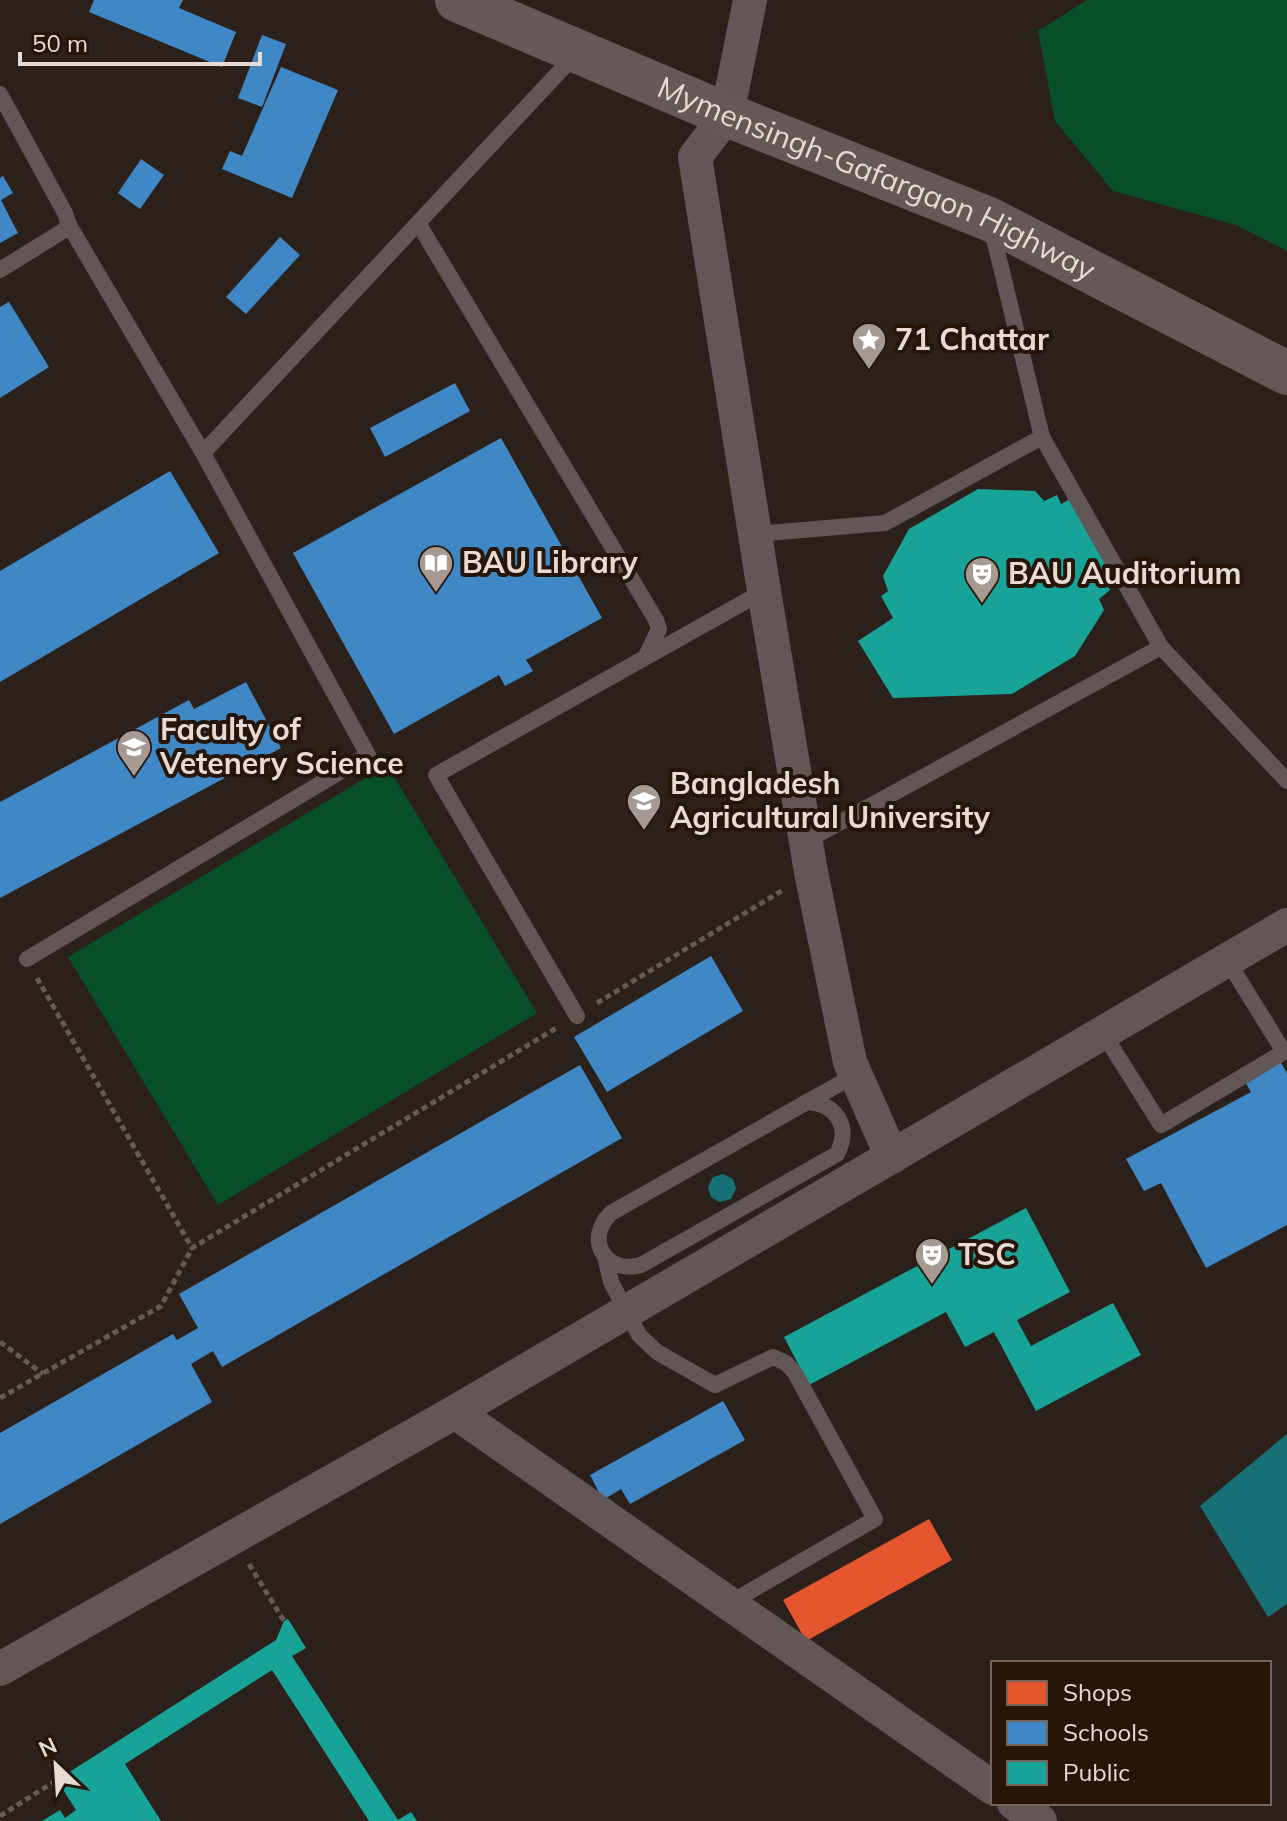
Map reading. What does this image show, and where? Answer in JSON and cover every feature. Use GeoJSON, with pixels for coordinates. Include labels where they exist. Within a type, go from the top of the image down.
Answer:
{"type":"FeatureCollection","features":[{"type":"Feature","properties":{"kind":"main road","name":"Mymensingh-Gafargaon Highway"},"geometry":{"type":"LineString","coordinates":[[457,0],[727,115],[989,219],[1287,373]]}},
{"type":"Feature","properties":{"kind":"street"},"geometry":{"type":"LineString","coordinates":[[750,0],[727,115],[695,157],[809,857],[850,1062],[892,1157]]}},
{"type":"Feature","properties":{"kind":"street"},"geometry":{"type":"LineString","coordinates":[[0,1669],[455,1412],[1287,925]]}},
{"type":"Feature","properties":{"kind":"street"},"geometry":{"type":"LineString","coordinates":[[455,1412],[991,1787]]}},
{"type":"Feature","properties":{"kind":"street"},"geometry":{"type":"LineString","coordinates":[[1017,1805],[1040,1821]]}},
{"type":"Feature","properties":{"kind":"lane"},"geometry":{"type":"LineString","coordinates":[[203,453],[579,51]]}},
{"type":"Feature","properties":{"kind":"lane"},"geometry":{"type":"LineString","coordinates":[[0,94],[69,225],[203,453],[368,755],[27,959]]}},
{"type":"Feature","properties":{"kind":"lane"},"geometry":{"type":"LineString","coordinates":[[989,219],[1042,437],[1161,647],[1287,781]]}},
{"type":"Feature","properties":{"kind":"lane"},"geometry":{"type":"LineString","coordinates":[[418,223],[656,620],[659,629],[646,658]]}},
{"type":"Feature","properties":{"kind":"lane"},"geometry":{"type":"LineString","coordinates":[[0,270],[69,225]]}},
{"type":"Feature","properties":{"kind":"lane"},"geometry":{"type":"LineString","coordinates":[[755,534],[885,523],[1042,437]]}},
{"type":"Feature","properties":{"kind":"lane"},"geometry":{"type":"LineString","coordinates":[[577,1016],[436,775],[764,591]]}},
{"type":"Feature","properties":{"kind":"lane"},"geometry":{"type":"LineString","coordinates":[[809,857],[1161,647]]}},
{"type":"Feature","properties":{"kind":"lane"},"geometry":{"type":"LineString","coordinates":[[1103,1033],[1161,1125],[1286,1051],[1227,960]]}},
{"type":"Feature","properties":{"kind":"lane"},"geometry":{"type":"LineString","coordinates":[[807,1102],[828,1107],[836,1114],[843,1134],[837,1154],[641,1265],[622,1267],[605,1256],[598,1238],[604,1219],[611,1213],[807,1102],[843,1082],[850,1062]]}},
{"type":"Feature","properties":{"kind":"lane"},"geometry":{"type":"LineString","coordinates":[[605,1256],[611,1282],[639,1335],[647,1344],[715,1385],[773,1357],[786,1363],[795,1373],[875,1519],[728,1604]]}},
{"type":"Feature","properties":{"kind":"path"},"geometry":{"type":"LineString","coordinates":[[0,1398],[161,1306],[192,1248],[577,1016],[809,857]]}},
{"type":"Feature","properties":{"kind":"path"},"geometry":{"type":"LineString","coordinates":[[27,959],[192,1248]]}},
{"type":"Feature","properties":{"kind":"path"},"geometry":{"type":"LineString","coordinates":[[0,1342],[43,1374]]}},
{"type":"Feature","properties":{"kind":"path"},"geometry":{"type":"LineString","coordinates":[[234,1537],[284,1621]]}},
{"type":"Feature","properties":{"kind":"path"},"geometry":{"type":"LineString","coordinates":[[0,1816],[57,1780]]}},
{"type":"Feature","properties":{"kind":"green space"},"geometry":{"type":"Polygon","coordinates":[[[1087,0],[1287,0],[1287,251],[1236,225],[1113,191],[1055,121],[1038,31],[1087,0]]]}},
{"type":"Feature","properties":{"kind":"green space"},"geometry":{"type":"Polygon","coordinates":[[[387,765],[537,1013],[218,1205],[68,957],[387,765]]]}},
{"type":"Feature","properties":{"kind":"water"},"geometry":{"type":"Polygon","coordinates":[[[723,1174],[733,1179],[736,1189],[731,1199],[720,1202],[711,1197],[708,1187],[713,1177],[723,1174]]]}},
{"type":"Feature","properties":{"kind":"water"},"geometry":{"type":"Polygon","coordinates":[[[1287,1434],[1287,1604],[1268,1617],[1200,1506],[1287,1434]]]}},
{"type":"Feature","properties":{"kind":"building: Shops"},"geometry":{"type":"Polygon","coordinates":[[[929,1519],[952,1560],[806,1641],[783,1600],[929,1519]]]}},
{"type":"Feature","properties":{"kind":"building: Schools"},"geometry":{"type":"Polygon","coordinates":[[[94,0],[183,0],[179,8],[236,32],[222,67],[89,12],[94,0]]]}},
{"type":"Feature","properties":{"kind":"building: Schools"},"geometry":{"type":"Polygon","coordinates":[[[262,35],[286,44],[262,107],[238,98],[262,35]]]}},
{"type":"Feature","properties":{"kind":"building: Schools"},"geometry":{"type":"Polygon","coordinates":[[[281,67],[338,90],[292,198],[222,169],[230,151],[242,156],[281,67]]]}},
{"type":"Feature","properties":{"kind":"building: Schools"},"geometry":{"type":"Polygon","coordinates":[[[141,159],[164,175],[140,209],[118,193],[141,159]]]}},
{"type":"Feature","properties":{"kind":"building: Schools"},"geometry":{"type":"Polygon","coordinates":[[[3,176],[13,193],[1,200],[18,233],[0,243],[0,178],[3,176]]]}},
{"type":"Feature","properties":{"kind":"building: Schools"},"geometry":{"type":"Polygon","coordinates":[[[280,237],[300,255],[246,314],[226,297],[280,237]]]}},
{"type":"Feature","properties":{"kind":"building: Schools"},"geometry":{"type":"Polygon","coordinates":[[[9,302],[49,367],[0,398],[0,307],[9,302]]]}},
{"type":"Feature","properties":{"kind":"building: Schools"},"geometry":{"type":"Polygon","coordinates":[[[455,383],[470,411],[385,457],[370,428],[455,383]]]}},
{"type":"Feature","properties":{"kind":"building: Schools"},"geometry":{"type":"Polygon","coordinates":[[[501,438],[602,618],[526,660],[533,671],[505,686],[499,675],[394,734],[293,553],[501,438]]]}},
{"type":"Feature","properties":{"kind":"building: Schools"},"geometry":{"type":"Polygon","coordinates":[[[170,471],[219,553],[0,682],[0,571],[170,471]]]}},
{"type":"Feature","properties":{"kind":"building: Schools"},"geometry":{"type":"Polygon","coordinates":[[[246,682],[281,748],[0,898],[0,802],[189,700],[194,709],[246,682]]]}},
{"type":"Feature","properties":{"kind":"building: Schools"},"geometry":{"type":"Polygon","coordinates":[[[711,956],[743,1011],[607,1092],[574,1037],[711,956]]]}},
{"type":"Feature","properties":{"kind":"building: Schools"},"geometry":{"type":"Polygon","coordinates":[[[1280,1061],[1287,1073],[1287,1225],[1206,1268],[1161,1183],[1144,1191],[1126,1159],[1251,1092],[1244,1080],[1280,1061]]]}},
{"type":"Feature","properties":{"kind":"building: Schools"},"geometry":{"type":"Polygon","coordinates":[[[580,1065],[622,1138],[222,1367],[213,1351],[191,1364],[212,1402],[0,1524],[0,1433],[173,1334],[177,1340],[198,1328],[179,1294],[580,1065]]]}},
{"type":"Feature","properties":{"kind":"building: Schools"},"geometry":{"type":"Polygon","coordinates":[[[723,1401],[745,1440],[630,1504],[621,1489],[603,1500],[590,1475],[723,1401]]]}},
{"type":"Feature","properties":{"kind":"building: Public"},"geometry":{"type":"Polygon","coordinates":[[[978,489],[1035,491],[1044,501],[1057,495],[1061,504],[1074,497],[1110,566],[1100,571],[1110,590],[1099,599],[1104,610],[1075,656],[1012,694],[893,698],[858,641],[893,618],[881,596],[888,591],[883,576],[909,529],[978,489]]]}},
{"type":"Feature","properties":{"kind":"building: Public"},"geometry":{"type":"Polygon","coordinates":[[[1026,1208],[1070,1292],[1017,1320],[1031,1346],[1113,1303],[1141,1355],[1036,1411],[994,1332],[965,1347],[946,1312],[809,1385],[784,1337],[1026,1208]]]}},
{"type":"Feature","properties":{"kind":"building: Public"},"geometry":{"type":"Polygon","coordinates":[[[288,1619],[306,1648],[292,1656],[398,1820],[411,1812],[417,1821],[369,1821],[272,1670],[125,1764],[161,1821],[42,1821],[60,1810],[65,1818],[76,1810],[57,1780],[276,1640],[284,1621],[288,1619]]]}},
{"type":"Feature","properties":{"kind":"place","name":"71 Chattar"},"geometry":{"type":"Point","coordinates":[869,371]}},
{"type":"Feature","properties":{"kind":"place","name":"BAU Library"},"geometry":{"type":"Point","coordinates":[436,594]}},
{"type":"Feature","properties":{"kind":"place","name":"BAU Auditorium"},"geometry":{"type":"Point","coordinates":[982,605]}},
{"type":"Feature","properties":{"kind":"place","name":"Faculty of Vetenery Science"},"geometry":{"type":"Point","coordinates":[134,778]}},
{"type":"Feature","properties":{"kind":"place","name":"Bangladesh Agricultural University"},"geometry":{"type":"Point","coordinates":[644,832]}},
{"type":"Feature","properties":{"kind":"place","name":"TSC"},"geometry":{"type":"Point","coordinates":[932,1286]}}]}
